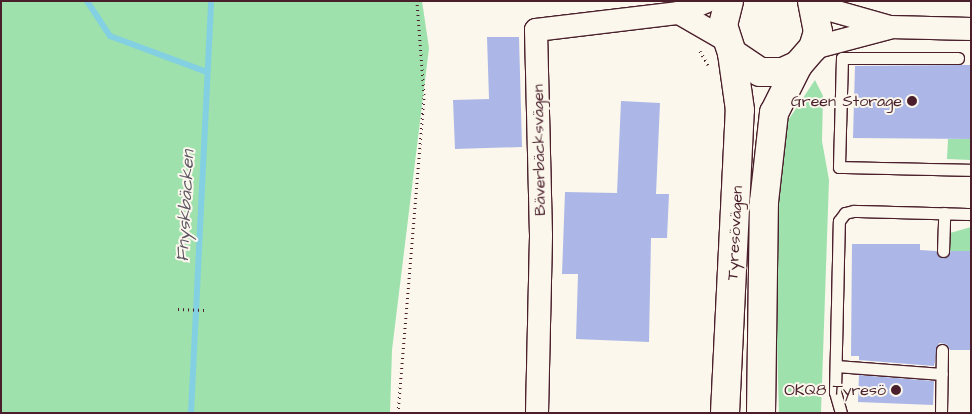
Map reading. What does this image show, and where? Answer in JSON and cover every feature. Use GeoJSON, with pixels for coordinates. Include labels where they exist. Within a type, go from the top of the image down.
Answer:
{"type":"FeatureCollection","features":[{"type":"Feature","properties":{"kind":"main road","name":"Tyresövägen"},"geometry":{"type":"LineString","coordinates":[[724,413],[740,120],[724,16],[729,1]]}},
{"type":"Feature","properties":{"kind":"main road","name":"Tyresövägen"},"geometry":{"type":"LineString","coordinates":[[761,413],[764,202],[772,132],[783,87],[806,57],[818,32],[814,4]]}},
{"type":"Feature","properties":{"kind":"main road"},"geometry":{"type":"LineString","coordinates":[[728,46],[760,72],[783,72],[806,57]]}},
{"type":"Feature","properties":{"kind":"street","name":"Bäverbäcksvägen"},"geometry":{"type":"LineString","coordinates":[[537,413],[541,235],[536,30],[679,13],[707,1]]}},
{"type":"Feature","properties":{"kind":"street"},"geometry":{"type":"LineString","coordinates":[[814,4],[890,28],[971,29]]}},
{"type":"Feature","properties":{"kind":"street"},"geometry":{"type":"LineString","coordinates":[[679,13],[728,46]]}},
{"type":"Feature","properties":{"kind":"street"},"geometry":{"type":"LineString","coordinates":[[806,57],[890,28]]}},
{"type":"Feature","properties":{"kind":"lane"},"geometry":{"type":"LineString","coordinates":[[958,58],[842,58],[839,167],[971,170]]}},
{"type":"Feature","properties":{"kind":"lane"},"geometry":{"type":"LineString","coordinates":[[841,413],[835,392],[839,221],[845,213],[854,211],[971,214]]}},
{"type":"Feature","properties":{"kind":"lane"},"geometry":{"type":"LineString","coordinates":[[943,251],[944,212]]}},
{"type":"Feature","properties":{"kind":"lane"},"geometry":{"type":"LineString","coordinates":[[941,413],[942,350]]}},
{"type":"Feature","properties":{"kind":"lane"},"geometry":{"type":"LineString","coordinates":[[836,366],[942,374]]}},
{"type":"Feature","properties":{"kind":"path"},"geometry":{"type":"LineString","coordinates":[[398,413],[424,95],[417,1]]}},
{"type":"Feature","properties":{"kind":"path"},"geometry":{"type":"LineString","coordinates":[[178,309],[204,310]]}},
{"type":"Feature","properties":{"kind":"green space"},"geometry":{"type":"Polygon","coordinates":[[[1,1],[422,1],[429,48],[392,350],[390,413],[1,413],[1,1]]]}},
{"type":"Feature","properties":{"kind":"green space"},"geometry":{"type":"Polygon","coordinates":[[[815,80],[823,96],[822,141],[829,180],[821,413],[779,413],[773,206],[787,122],[815,80]]]}},
{"type":"Feature","properties":{"kind":"green space"},"geometry":{"type":"Polygon","coordinates":[[[948,139],[971,139],[971,160],[947,159],[948,139]]]}},
{"type":"Feature","properties":{"kind":"green space"},"geometry":{"type":"Polygon","coordinates":[[[971,227],[971,251],[949,251],[950,233],[971,227]]]}},
{"type":"Feature","properties":{"kind":"building"},"geometry":{"type":"Polygon","coordinates":[[[487,37],[519,37],[522,147],[455,149],[453,100],[489,99],[487,37]]]}},
{"type":"Feature","properties":{"kind":"building","name":"Green Storage"},"geometry":{"type":"Polygon","coordinates":[[[971,65],[971,139],[853,138],[855,66],[971,65]]]}},
{"type":"Feature","properties":{"kind":"building"},"geometry":{"type":"Polygon","coordinates":[[[621,101],[660,103],[656,194],[669,194],[667,238],[651,238],[649,342],[576,339],[578,274],[562,274],[565,192],[617,193],[621,101]]]}},
{"type":"Feature","properties":{"kind":"building","name":"OKQ8 Tyresö"},"geometry":{"type":"Polygon","coordinates":[[[852,244],[920,244],[920,250],[936,251],[942,258],[951,251],[971,251],[971,350],[950,350],[946,344],[939,343],[934,366],[859,360],[859,356],[851,356],[852,244]]]}},
{"type":"Feature","properties":{"kind":"building","name":"OKQ8 Tyresö"},"geometry":{"type":"Polygon","coordinates":[[[859,375],[934,381],[933,405],[858,402],[859,375]]]}},
{"type":"Feature","properties":{"kind":"waterway"},"geometry":{"type":"LineString","coordinates":[[87,1],[110,36],[207,72]]}},
{"type":"Feature","properties":{"kind":"waterway","name":"Fnyskbäcken"},"geometry":{"type":"LineString","coordinates":[[191,413],[211,1]]}},
{"type":"Feature","properties":{"kind":"place","name":"Green Storage"},"geometry":{"type":"Point","coordinates":[912,101]}},
{"type":"Feature","properties":{"kind":"place","name":"OKQ8 Tyresö"},"geometry":{"type":"Point","coordinates":[896,390]}}]}
